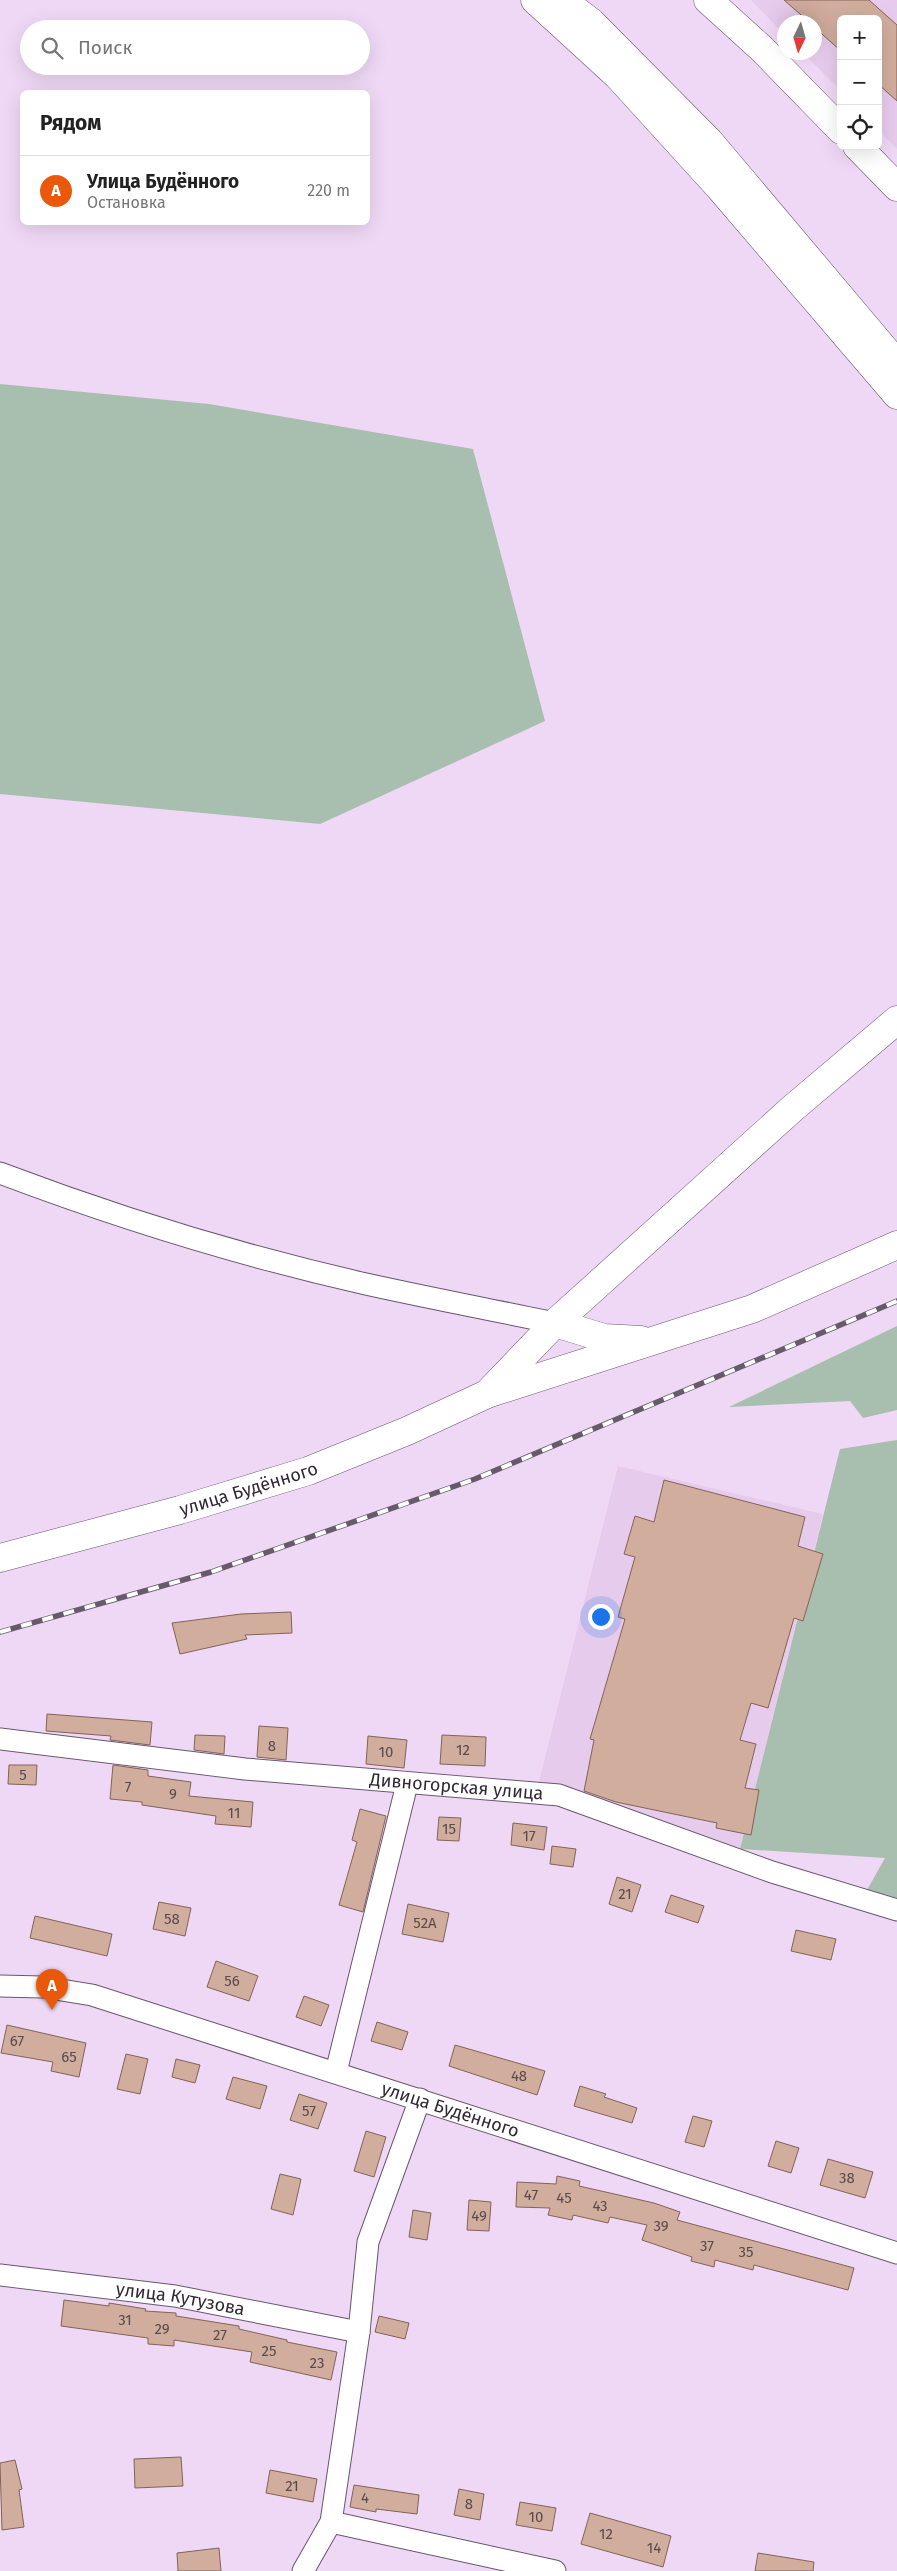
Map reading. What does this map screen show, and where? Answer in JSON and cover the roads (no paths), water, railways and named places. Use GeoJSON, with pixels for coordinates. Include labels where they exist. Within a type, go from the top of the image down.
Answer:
{"type":"FeatureCollection","features":[{"type":"Feature","properties":{"kind":"main road"},"geometry":{"type":"LineString","coordinates":[[535,0],[624,83],[719,187],[897,395]]}},
{"type":"Feature","properties":{"kind":"main road"},"geometry":{"type":"LineString","coordinates":[[562,0],[591,22],[709,142],[897,364]]}},
{"type":"Feature","properties":{"kind":"main road"},"geometry":{"type":"LineString","coordinates":[[708,0],[762,49],[837,126]]}},
{"type":"Feature","properties":{"kind":"main road"},"geometry":{"type":"LineString","coordinates":[[861,150],[897,188]]}},
{"type":"Feature","properties":{"kind":"main road"},"geometry":{"type":"LineString","coordinates":[[487,1394],[555,1323],[793,1108],[897,1020]]}},
{"type":"Feature","properties":{"kind":"main road"},"geometry":{"type":"LineString","coordinates":[[487,1394],[658,1341],[752,1309],[897,1245]]}},
{"type":"Feature","properties":{"kind":"main road"},"geometry":{"type":"LineString","coordinates":[[555,1323],[604,1338],[658,1341]]}},
{"type":"Feature","properties":{"kind":"main road","name":"улица Будённого"},"geometry":{"type":"LineString","coordinates":[[0,1558],[180,1510],[308,1471],[407,1431],[487,1394]]}},
{"type":"Feature","properties":{"kind":"street"},"geometry":{"type":"LineString","coordinates":[[0,1173],[135,1220],[254,1256],[366,1284],[555,1323]]}},
{"type":"Feature","properties":{"kind":"street","name":"Дивногорская улица"},"geometry":{"type":"LineString","coordinates":[[0,1739],[245,1769],[407,1784],[423,1782],[559,1795],[772,1872],[897,1910]]}},
{"type":"Feature","properties":{"kind":"street"},"geometry":{"type":"LineString","coordinates":[[336,2072],[407,1784]]}},
{"type":"Feature","properties":{"kind":"street","name":"улица Будённого"},"geometry":{"type":"LineString","coordinates":[[0,1986],[43,1987],[92,1995],[897,2253]]}},
{"type":"Feature","properties":{"kind":"street"},"geometry":{"type":"LineString","coordinates":[[303,2571],[331,2522],[359,2332],[368,2242],[420,2099]]}},
{"type":"Feature","properties":{"kind":"street","name":"улица Кутузова"},"geometry":{"type":"LineString","coordinates":[[0,2276],[175,2296],[359,2332]]}},
{"type":"Feature","properties":{"kind":"street"},"geometry":{"type":"LineString","coordinates":[[331,2522],[556,2571]]}},
{"type":"Feature","properties":{"kind":"railway"},"geometry":{"type":"LineString","coordinates":[[0,1632],[211,1572],[475,1479],[897,1301]]}},
{"type":"Feature","properties":{"kind":"place","name":"Улица Будённого"},"geometry":{"type":"Point","coordinates":[52,2010]}}]}
